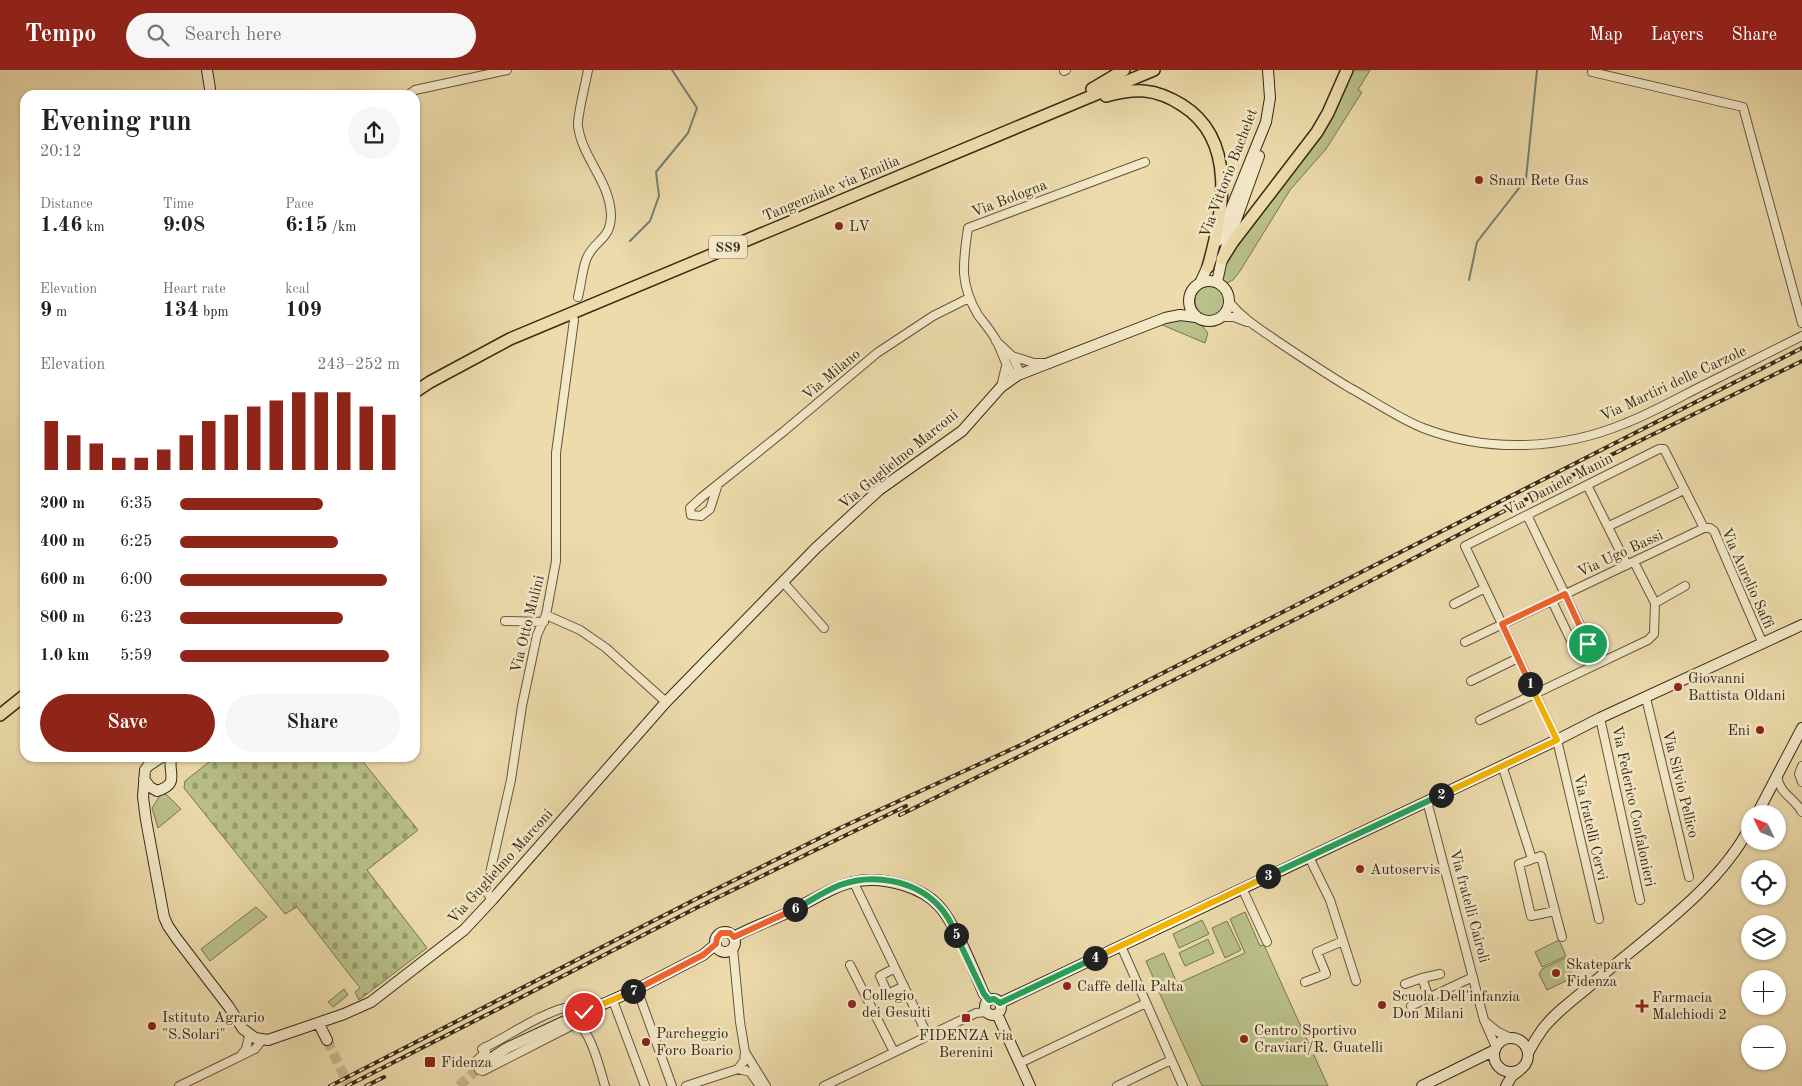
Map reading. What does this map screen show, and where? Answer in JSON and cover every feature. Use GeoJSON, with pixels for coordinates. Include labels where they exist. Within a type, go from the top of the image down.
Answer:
{"type":"FeatureCollection","features":[{"type":"Feature","properties":{"kind":"main road"},"geometry":{"type":"LineString","coordinates":[[1031,121],[1086,93],[1124,70]]}},
{"type":"Feature","properties":{"kind":"main road","name":"Tangenziale via Emilia"},"geometry":{"type":"LineString","coordinates":[[420,389],[510,339],[1154,70]]}},
{"type":"Feature","properties":{"kind":"main road"},"geometry":{"type":"LineString","coordinates":[[1222,259],[1232,243],[1317,132],[1348,70]]}},
{"type":"Feature","properties":{"kind":"main road"},"geometry":{"type":"LineString","coordinates":[[1031,121],[1125,91],[1142,90],[1161,93],[1190,110],[1201,121],[1217,147],[1221,173],[1222,201],[1208,267]]}},
{"type":"Feature","properties":{"kind":"main road"},"geometry":{"type":"LineString","coordinates":[[0,715],[20,699]]}},
{"type":"Feature","properties":{"kind":"street"},"geometry":{"type":"LineString","coordinates":[[207,70],[210,90]]}},
{"type":"Feature","properties":{"kind":"street"},"geometry":{"type":"LineString","coordinates":[[415,90],[507,70]]}},
{"type":"Feature","properties":{"kind":"street"},"geometry":{"type":"LineString","coordinates":[[578,297],[587,259],[608,233],[611,217],[610,202],[604,185],[580,139],[577,123],[588,70]]}},
{"type":"Feature","properties":{"kind":"street","name":"Via Vittorio Bachelet"},"geometry":{"type":"LineString","coordinates":[[1200,283],[1266,122],[1270,98],[1268,70]]}},
{"type":"Feature","properties":{"kind":"street","name":"Via Vittorio Bachelet"},"geometry":{"type":"LineString","coordinates":[[1217,282],[1222,259],[1267,136],[1276,99],[1274,70]]}},
{"type":"Feature","properties":{"kind":"street"},"geometry":{"type":"LineString","coordinates":[[1592,72],[1743,107],[1802,323]]}},
{"type":"Feature","properties":{"kind":"street","name":"Via Bologna"},"geometry":{"type":"LineString","coordinates":[[1018,376],[1013,375],[1006,366],[996,341],[969,298],[964,282],[963,263],[968,228],[1145,162]]}},
{"type":"Feature","properties":{"kind":"street"},"geometry":{"type":"LineString","coordinates":[[1230,303],[1223,317],[1216,321],[1207,322],[1196,317],[1190,307],[1190,296],[1200,283],[1217,282],[1227,291],[1230,303],[1253,325]]}},
{"type":"Feature","properties":{"kind":"street","name":"Via Guglielmo Marconi"},"geometry":{"type":"LineString","coordinates":[[1166,318],[1180,309],[1190,296]]}},
{"type":"Feature","properties":{"kind":"street","name":"Via Milano"},"geometry":{"type":"LineString","coordinates":[[718,484],[877,353],[933,316],[969,298]]}},
{"type":"Feature","properties":{"kind":"street","name":"Via Guglielmo Marconi"},"geometry":{"type":"LineString","coordinates":[[262,1040],[268,1040],[319,1024],[371,1002],[464,930],[666,702],[783,582],[879,490],[962,431],[1001,387],[1018,376],[1048,363],[1166,318],[1180,315],[1196,317]]}},
{"type":"Feature","properties":{"kind":"street"},"geometry":{"type":"LineString","coordinates":[[1223,317],[1234,318],[1253,325]]}},
{"type":"Feature","properties":{"kind":"street","name":"Via Otto Mulini"},"geometry":{"type":"LineString","coordinates":[[492,900],[486,890],[510,780],[524,697],[537,636],[545,618],[556,561],[556,453],[574,320]]}},
{"type":"Feature","properties":{"kind":"street","name":"Via Martiri delle Carzole"},"geometry":{"type":"LineString","coordinates":[[1253,325],[1339,381],[1422,428],[1486,444],[1522,446],[1571,440],[1625,424],[1802,336]]}},
{"type":"Feature","properties":{"kind":"street","name":"Via Bologna"},"geometry":{"type":"LineString","coordinates":[[996,341],[1012,356],[1034,364],[1048,363]]}},
{"type":"Feature","properties":{"kind":"street"},"geometry":{"type":"LineString","coordinates":[[1012,356],[1020,372],[1018,376]]}},
{"type":"Feature","properties":{"kind":"street"},"geometry":{"type":"LineString","coordinates":[[1001,387],[1006,366]]}},
{"type":"Feature","properties":{"kind":"street","name":"Via Daniele Manin"},"geometry":{"type":"LineString","coordinates":[[1465,546],[1658,449],[1664,449]]}},
{"type":"Feature","properties":{"kind":"street","name":"Via Aurelio Saffi"},"geometry":{"type":"LineString","coordinates":[[1664,449],[1704,528],[1710,528],[1714,531],[1763,644]]}},
{"type":"Feature","properties":{"kind":"street"},"geometry":{"type":"LineString","coordinates":[[1480,720],[1648,640],[1654,634],[1655,603],[1630,564],[1587,484]]}},
{"type":"Feature","properties":{"kind":"street"},"geometry":{"type":"LineString","coordinates":[[1609,526],[1684,490]]}},
{"type":"Feature","properties":{"kind":"street"},"geometry":{"type":"LineString","coordinates":[[1527,515],[1588,644]]}},
{"type":"Feature","properties":{"kind":"street","name":"Via Ugo Bassi"},"geometry":{"type":"LineString","coordinates":[[1465,642],[1704,528]]}},
{"type":"Feature","properties":{"kind":"street","name":"Via fratelli Cervi"},"geometry":{"type":"LineString","coordinates":[[1465,546],[1557,740],[1599,919]]}},
{"type":"Feature","properties":{"kind":"street"},"geometry":{"type":"LineString","coordinates":[[783,582],[824,628]]}},
{"type":"Feature","properties":{"kind":"street"},"geometry":{"type":"LineString","coordinates":[[1655,603],[1684,586]]}},
{"type":"Feature","properties":{"kind":"street"},"geometry":{"type":"LineString","coordinates":[[1454,604],[1485,588]]}},
{"type":"Feature","properties":{"kind":"street"},"geometry":{"type":"LineString","coordinates":[[1552,600],[1577,652]]}},
{"type":"Feature","properties":{"kind":"street"},"geometry":{"type":"LineString","coordinates":[[505,622],[545,618],[580,630],[606,648],[666,702]]}},
{"type":"Feature","properties":{"kind":"street"},"geometry":{"type":"LineString","coordinates":[[1000,1003],[1600,718],[1802,625]]}},
{"type":"Feature","properties":{"kind":"street"},"geometry":{"type":"LineString","coordinates":[[1471,681],[1518,658]]}},
{"type":"Feature","properties":{"kind":"street","name":"Via Silvio Pellico"},"geometry":{"type":"LineString","coordinates":[[1646,698],[1689,877]]}},
{"type":"Feature","properties":{"kind":"street","name":"Via Federico Confalonieri"},"geometry":{"type":"LineString","coordinates":[[1600,718],[1640,900]]}},
{"type":"Feature","properties":{"kind":"street"},"geometry":{"type":"LineString","coordinates":[[1762,805],[1802,728]]}},
{"type":"Feature","properties":{"kind":"street"},"geometry":{"type":"LineString","coordinates":[[154,762],[145,770],[144,797],[146,820],[166,922],[249,1036],[262,1040],[255,1049],[179,1086]]}},
{"type":"Feature","properties":{"kind":"street"},"geometry":{"type":"LineString","coordinates":[[163,762],[171,769]]}},
{"type":"Feature","properties":{"kind":"street"},"geometry":{"type":"LineString","coordinates":[[146,820],[151,802],[157,791],[164,789],[170,783],[172,778],[171,762]]}},
{"type":"Feature","properties":{"kind":"street"},"geometry":{"type":"LineString","coordinates":[[1502,765],[1532,859]]}},
{"type":"Feature","properties":{"kind":"street"},"geometry":{"type":"LineString","coordinates":[[1802,766],[1799,774],[1802,782]]}},
{"type":"Feature","properties":{"kind":"street"},"geometry":{"type":"LineString","coordinates":[[1777,776],[1779,787],[1797,804],[1802,812]]}},
{"type":"Feature","properties":{"kind":"street"},"geometry":{"type":"LineString","coordinates":[[144,779],[150,787],[157,791]]}},
{"type":"Feature","properties":{"kind":"street"},"geometry":{"type":"LineString","coordinates":[[1765,798],[1775,794],[1787,796]]}},
{"type":"Feature","properties":{"kind":"street","name":"Via fratelli Cairoli"},"geometry":{"type":"LineString","coordinates":[[1427,801],[1484,1020],[1495,1048]]}},
{"type":"Feature","properties":{"kind":"street"},"geometry":{"type":"LineString","coordinates":[[1506,1086],[1512,1076],[1526,1063],[1528,1053],[1542,1029],[1708,884],[1741,842]]}},
{"type":"Feature","properties":{"kind":"street"},"geometry":{"type":"LineString","coordinates":[[1555,911],[1531,916],[1519,864],[1541,856],[1562,937]]}},
{"type":"Feature","properties":{"kind":"street"},"geometry":{"type":"LineString","coordinates":[[1308,857],[1330,900],[1356,982]]}},
{"type":"Feature","properties":{"kind":"street"},"geometry":{"type":"LineString","coordinates":[[734,937],[789,912],[835,888],[853,882],[884,880],[914,888],[940,906],[951,924],[984,994],[989,1000]]}},
{"type":"Feature","properties":{"kind":"street"},"geometry":{"type":"LineString","coordinates":[[853,882],[928,1036]]}},
{"type":"Feature","properties":{"kind":"street"},"geometry":{"type":"LineString","coordinates":[[1242,888],[1267,942]]}},
{"type":"Feature","properties":{"kind":"street"},"geometry":{"type":"LineString","coordinates":[[484,1063],[507,1048],[637,989],[703,955],[716,944],[717,938],[721,933],[730,933],[734,937],[735,943],[732,948],[724,952],[716,944]]}},
{"type":"Feature","properties":{"kind":"street"},"geometry":{"type":"LineString","coordinates":[[1305,982],[1326,974],[1317,952],[1343,941]]}},
{"type":"Feature","properties":{"kind":"street"},"geometry":{"type":"LineString","coordinates":[[1121,946],[1183,1086]]}},
{"type":"Feature","properties":{"kind":"street"},"geometry":{"type":"LineString","coordinates":[[732,948],[745,1052],[744,1061],[738,1069]]}},
{"type":"Feature","properties":{"kind":"street"},"geometry":{"type":"LineString","coordinates":[[850,965],[894,1052]]}},
{"type":"Feature","properties":{"kind":"street"},"geometry":{"type":"LineString","coordinates":[[895,968],[880,976],[888,994],[904,986]]}},
{"type":"Feature","properties":{"kind":"street"},"geometry":{"type":"LineString","coordinates":[[1405,984],[1440,974]]}},
{"type":"Feature","properties":{"kind":"street"},"geometry":{"type":"LineString","coordinates":[[1411,1006],[1473,976]]}},
{"type":"Feature","properties":{"kind":"street"},"geometry":{"type":"LineString","coordinates":[[1422,978],[1429,998]]}},
{"type":"Feature","properties":{"kind":"street"},"geometry":{"type":"LineString","coordinates":[[637,989],[672,1086]]}},
{"type":"Feature","properties":{"kind":"street"},"geometry":{"type":"LineString","coordinates":[[824,1086],[976,1013],[992,1013],[1001,1009],[1000,1003],[994,999],[989,1000]]}},
{"type":"Feature","properties":{"kind":"street"},"geometry":{"type":"LineString","coordinates":[[612,1000],[645,1086]]}},
{"type":"Feature","properties":{"kind":"street"},"geometry":{"type":"LineString","coordinates":[[989,1000],[986,1004],[1020,1063],[1030,1086]]}},
{"type":"Feature","properties":{"kind":"street"},"geometry":{"type":"LineString","coordinates":[[1020,1063],[1146,1003]]}},
{"type":"Feature","properties":{"kind":"street"},"geometry":{"type":"LineString","coordinates":[[581,1015],[483,1071],[479,1070],[476,1061],[484,1049],[555,1012],[565,1008],[579,1008],[605,1086]]}},
{"type":"Feature","properties":{"kind":"street"},"geometry":{"type":"LineString","coordinates":[[581,1015],[582,1026],[589,1039]]}},
{"type":"Feature","properties":{"kind":"street"},"geometry":{"type":"LineString","coordinates":[[1484,1020],[1498,1032],[1516,1039],[1526,1048],[1528,1053]]}},
{"type":"Feature","properties":{"kind":"street"},"geometry":{"type":"LineString","coordinates":[[319,1024],[326,1040]]}},
{"type":"Feature","properties":{"kind":"street"},"geometry":{"type":"LineString","coordinates":[[1422,1086],[1469,1064],[1495,1048],[1502,1040],[1516,1039],[1542,1029]]}},
{"type":"Feature","properties":{"kind":"street"},"geometry":{"type":"LineString","coordinates":[[240,1055],[246,1049],[249,1036]]}},
{"type":"Feature","properties":{"kind":"street"},"geometry":{"type":"LineString","coordinates":[[1495,1048],[1494,1055],[1502,1086]]}},
{"type":"Feature","properties":{"kind":"street"},"geometry":{"type":"LineString","coordinates":[[745,1052],[766,1086]]}},
{"type":"Feature","properties":{"kind":"street"},"geometry":{"type":"LineString","coordinates":[[1118,1086],[1171,1060]]}},
{"type":"Feature","properties":{"kind":"street"},"geometry":{"type":"LineString","coordinates":[[1469,1064],[1491,1062],[1513,1072],[1522,1067]]}},
{"type":"Feature","properties":{"kind":"street"},"geometry":{"type":"LineString","coordinates":[[686,1086],[738,1069],[750,1072],[760,1086]]}},
{"type":"Feature","properties":{"kind":"street"},"geometry":{"type":"LineString","coordinates":[[711,1078],[715,1086]]}},
{"type":"Feature","properties":{"kind":"green space"},"geometry":{"type":"Polygon","coordinates":[[[1352,70],[1370,70],[1358,90],[1362,92],[1326,149],[1290,190],[1240,271],[1233,280],[1227,283],[1222,281],[1226,260],[1352,70]]]}},
{"type":"Feature","properties":{"kind":"green space"},"geometry":{"type":"Polygon","coordinates":[[[1210,286],[1221,290],[1225,301],[1221,312],[1210,316],[1199,312],[1195,301],[1199,290],[1210,286]]]}},
{"type":"Feature","properties":{"kind":"green space"},"geometry":{"type":"Polygon","coordinates":[[[1180,317],[1192,320],[1202,326],[1208,333],[1205,343],[1160,324],[1180,317]]]}},
{"type":"Feature","properties":{"kind":"green space"},"geometry":{"type":"Polygon","coordinates":[[[209,762],[363,762],[418,830],[367,870],[427,948],[359,1000],[355,992],[360,988],[297,907],[285,914],[184,788],[185,781],[209,762]]]}},
{"type":"Feature","properties":{"kind":"green space"},"geometry":{"type":"Polygon","coordinates":[[[163,794],[167,795],[181,809],[158,828],[152,808],[163,794]]]}},
{"type":"Feature","properties":{"kind":"green space"},"geometry":{"type":"Polygon","coordinates":[[[256,907],[267,917],[210,961],[201,949],[256,907]]]}},
{"type":"Feature","properties":{"kind":"green space","name":"Centro Sportivo Craviari/R. Guatelli"},"geometry":{"type":"Polygon","coordinates":[[[1245,912],[1260,946],[1264,945],[1328,1086],[1202,1086],[1159,992],[1245,953],[1230,919],[1245,912]]]}},
{"type":"Feature","properties":{"kind":"green space"},"geometry":{"type":"Polygon","coordinates":[[[1202,920],[1209,934],[1179,948],[1173,934],[1202,920]]]}},
{"type":"Feature","properties":{"kind":"green space"},"geometry":{"type":"Polygon","coordinates":[[[1227,921],[1241,950],[1225,958],[1212,928],[1227,921]]]}},
{"type":"Feature","properties":{"kind":"green space"},"geometry":{"type":"Polygon","coordinates":[[[1208,939],[1214,953],[1185,966],[1179,953],[1208,939]]]}},
{"type":"Feature","properties":{"kind":"green space"},"geometry":{"type":"Polygon","coordinates":[[[1559,940],[1566,956],[1542,967],[1535,952],[1559,940]]]}},
{"type":"Feature","properties":{"kind":"green space"},"geometry":{"type":"Polygon","coordinates":[[[1164,953],[1177,983],[1159,991],[1146,961],[1164,953]]]}},
{"type":"Feature","properties":{"kind":"green space","name":"Skatepark Fidenza"},"geometry":{"type":"Polygon","coordinates":[[[1565,958],[1574,977],[1547,990],[1539,974],[1542,969],[1565,958]]]}},
{"type":"Feature","properties":{"kind":"green space"},"geometry":{"type":"Polygon","coordinates":[[[344,989],[348,995],[333,1007],[328,1002],[344,989]]]}},
{"type":"Feature","properties":{"kind":"waterway"},"geometry":{"type":"LineString","coordinates":[[630,241],[650,221],[659,196],[656,172],[688,133],[697,108],[672,70]]}},
{"type":"Feature","properties":{"kind":"waterway"},"geometry":{"type":"LineString","coordinates":[[1469,280],[1477,242],[1526,179],[1537,70]]}},
{"type":"Feature","properties":{"kind":"tunnel"},"geometry":{"type":"LineString","coordinates":[[327,1040],[349,1086]]}},
{"type":"Feature","properties":{"kind":"tunnel"},"geometry":{"type":"LineString","coordinates":[[459,1086],[484,1063]]}},
{"type":"Feature","properties":{"kind":"railway"},"geometry":{"type":"LineString","coordinates":[[330,1086],[696,899],[840,828],[1023,744],[1802,348]]}},
{"type":"Feature","properties":{"kind":"railway"},"geometry":{"type":"LineString","coordinates":[[900,815],[1334,600],[1609,456],[1802,361]]}},
{"type":"Feature","properties":{"kind":"railway"},"geometry":{"type":"LineString","coordinates":[[347,1086],[700,906],[906,806]]}},
{"type":"Feature","properties":{"kind":"railway"},"geometry":{"type":"LineString","coordinates":[[366,1086],[384,1077]]}},
{"type":"Feature","properties":{"kind":"place","name":"Snam Rete Gas"},"geometry":{"type":"Point","coordinates":[1479,180]}},
{"type":"Feature","properties":{"kind":"place","name":"LV"},"geometry":{"type":"Point","coordinates":[839,226]}},
{"type":"Feature","properties":{"kind":"place","name":"Giovanni Battista Oldani"},"geometry":{"type":"Point","coordinates":[1678,687]}},
{"type":"Feature","properties":{"kind":"place","name":"Eni"},"geometry":{"type":"Point","coordinates":[1760,730]}},
{"type":"Feature","properties":{"kind":"place","name":"Autoservis"},"geometry":{"type":"Point","coordinates":[1360,869]}},
{"type":"Feature","properties":{"kind":"place","name":"Skatepark Fidenza"},"geometry":{"type":"Point","coordinates":[1556,973]}},
{"type":"Feature","properties":{"kind":"place","name":"Caffè della Palta"},"geometry":{"type":"Point","coordinates":[1067,986]}},
{"type":"Feature","properties":{"kind":"place","name":"Collegio dei Gesuiti"},"geometry":{"type":"Point","coordinates":[852,1004]}},
{"type":"Feature","properties":{"kind":"place","name":"Scuola Dell'infanzia Don Milani"},"geometry":{"type":"Point","coordinates":[1382,1005]}},
{"type":"Feature","properties":{"kind":"place","name":"Farmacia Malchiodi 2"},"geometry":{"type":"Point","coordinates":[1642,1006]}},
{"type":"Feature","properties":{"kind":"place","name":"FIDENZA via Berenini"},"geometry":{"type":"Point","coordinates":[966,1018]}},
{"type":"Feature","properties":{"kind":"place","name":"Istituto Agrario \"S.Solari\""},"geometry":{"type":"Point","coordinates":[152,1026]}},
{"type":"Feature","properties":{"kind":"place","name":"Centro Sportivo Craviari/R. Guatelli"},"geometry":{"type":"Point","coordinates":[1244,1039]}},
{"type":"Feature","properties":{"kind":"place","name":"Parcheggio Foro Boario"},"geometry":{"type":"Point","coordinates":[646,1042]}},
{"type":"Feature","properties":{"kind":"place","name":"Fidenza"},"geometry":{"type":"Point","coordinates":[430,1062]}},
{"type":"Feature","properties":{"kind":"route"},"geometry":{"type":"LineString","coordinates":[[584,1012],[637,989],[703,955],[716,944],[718,935],[721,933],[727,932],[734,937],[737,936],[841,885],[870,879],[884,880],[914,888],[940,906],[951,924],[984,994],[989,1000],[997,999],[1000,1003],[1557,740],[1502,624],[1565,594],[1588,644]]}}]}
